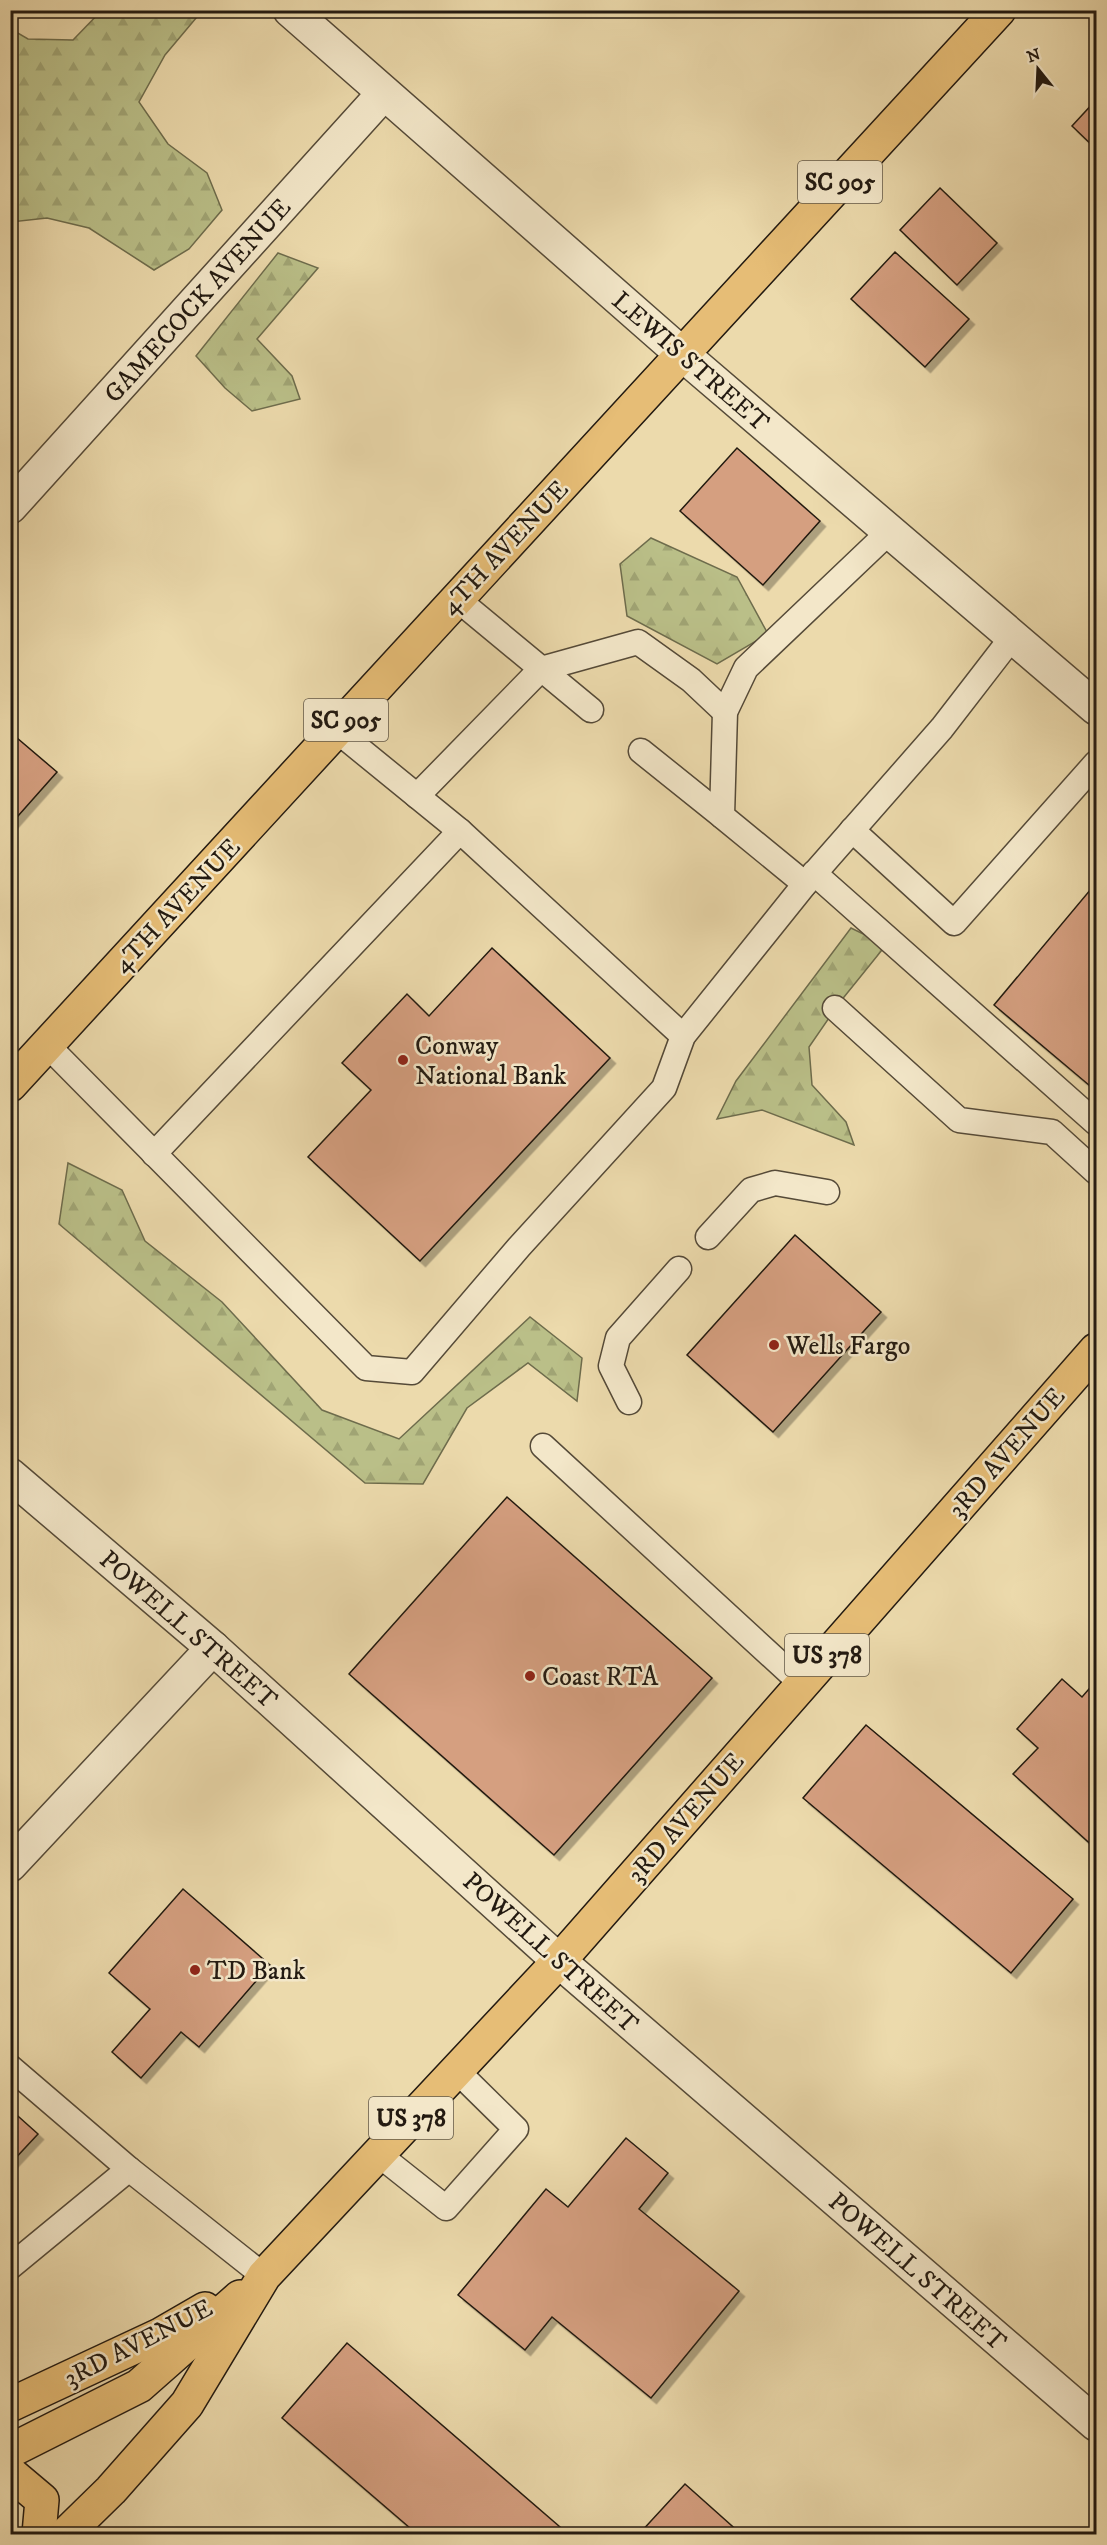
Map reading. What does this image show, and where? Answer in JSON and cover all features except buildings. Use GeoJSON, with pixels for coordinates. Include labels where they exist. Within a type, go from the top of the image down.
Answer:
{"type":"FeatureCollection","features":[{"type":"Feature","properties":{"kind":"main road","name":"4TH AVENUE"},"geometry":{"type":"LineString","coordinates":[[10,1085],[999,10]]}},
{"type":"Feature","properties":{"kind":"main road","name":"3RD AVENUE"},"geometry":{"type":"LineString","coordinates":[[66,2535],[111,2490],[187,2404],[264,2276],[559,1961],[1096,1350]]}},
{"type":"Feature","properties":{"kind":"main road","name":"3RD AVENUE"},"geometry":{"type":"LineString","coordinates":[[10,2405],[160,2335],[264,2276]]}},
{"type":"Feature","properties":{"kind":"main road","name":"US 378"},"geometry":{"type":"LineString","coordinates":[[10,2451],[139,2386],[264,2276]]}},
{"type":"Feature","properties":{"kind":"main road"},"geometry":{"type":"LineString","coordinates":[[10,2473],[42,2500],[39,2535]]}},
{"type":"Feature","properties":{"kind":"street","name":"LEWIS STREET"},"geometry":{"type":"LineString","coordinates":[[290,10],[682,354],[1096,708]]}},
{"type":"Feature","properties":{"kind":"street","name":"GAMECOCK AVENUE"},"geometry":{"type":"LineString","coordinates":[[10,507],[384,93]]}},
{"type":"Feature","properties":{"kind":"street","name":"POWELL STREET"},"geometry":{"type":"LineString","coordinates":[[10,1475],[213,1648],[559,1961],[1096,2424]]}},
{"type":"Feature","properties":{"kind":"street"},"geometry":{"type":"LineString","coordinates":[[10,1865],[213,1648]]}},
{"type":"Feature","properties":{"kind":"lane"},"geometry":{"type":"LineString","coordinates":[[722,816],[725,712],[746,668],[890,531]]}},
{"type":"Feature","properties":{"kind":"lane"},"geometry":{"type":"LineString","coordinates":[[457,599],[591,710]]}},
{"type":"Feature","properties":{"kind":"lane"},"geometry":{"type":"LineString","coordinates":[[47,1045],[366,1368],[412,1372],[519,1247],[664,1088],[683,1036],[810,879],[942,728],[1013,636]]}},
{"type":"Feature","properties":{"kind":"lane"},"geometry":{"type":"LineString","coordinates":[[417,796],[541,669],[638,642],[691,680],[725,712]]}},
{"type":"Feature","properties":{"kind":"lane"},"geometry":{"type":"LineString","coordinates":[[336,730],[460,831],[683,1036]]}},
{"type":"Feature","properties":{"kind":"lane"},"geometry":{"type":"LineString","coordinates":[[640,751],[722,816],[810,879],[1096,1122]]}},
{"type":"Feature","properties":{"kind":"lane"},"geometry":{"type":"LineString","coordinates":[[852,830],[954,923],[1096,763]]}},
{"type":"Feature","properties":{"kind":"lane"},"geometry":{"type":"LineString","coordinates":[[154,1154],[460,831]]}},
{"type":"Feature","properties":{"kind":"lane"},"geometry":{"type":"LineString","coordinates":[[835,1008],[959,1120],[1052,1132],[1096,1172]]}},
{"type":"Feature","properties":{"kind":"lane"},"geometry":{"type":"LineString","coordinates":[[708,1237],[752,1190],[775,1183],[827,1192]]}},
{"type":"Feature","properties":{"kind":"lane"},"geometry":{"type":"LineString","coordinates":[[629,1402],[611,1366],[618,1338],[679,1269]]}},
{"type":"Feature","properties":{"kind":"lane"},"geometry":{"type":"LineString","coordinates":[[543,1446],[802,1684]]}},
{"type":"Feature","properties":{"kind":"lane"},"geometry":{"type":"LineString","coordinates":[[10,2067],[129,2169],[264,2276]]}},
{"type":"Feature","properties":{"kind":"lane"},"geometry":{"type":"LineString","coordinates":[[378,2154],[446,2208],[516,2129],[456,2070]]}},
{"type":"Feature","properties":{"kind":"lane"},"geometry":{"type":"LineString","coordinates":[[10,2267],[129,2169]]}},
{"type":"Feature","properties":{"kind":"green space"},"geometry":{"type":"Polygon","coordinates":[[[102,10],[202,11],[165,55],[139,102],[168,144],[207,173],[222,210],[189,249],[154,270],[89,228],[47,218],[11,222],[11,29],[28,39],[73,40],[102,10]]]}},
{"type":"Feature","properties":{"kind":"green space"},"geometry":{"type":"Polygon","coordinates":[[[278,253],[318,268],[257,339],[292,376],[300,399],[252,411],[225,388],[196,356],[278,253]]]}},
{"type":"Feature","properties":{"kind":"green space"},"geometry":{"type":"Polygon","coordinates":[[[651,538],[737,577],[768,634],[717,664],[627,616],[620,564],[651,538]]]}},
{"type":"Feature","properties":{"kind":"green space"},"geometry":{"type":"Polygon","coordinates":[[[851,928],[886,945],[840,1002],[809,1047],[812,1085],[846,1122],[854,1145],[762,1110],[717,1119],[736,1081],[851,928]]]}},
{"type":"Feature","properties":{"kind":"green space"},"geometry":{"type":"Polygon","coordinates":[[[68,1163],[122,1190],[145,1241],[222,1302],[322,1410],[399,1439],[530,1317],[582,1358],[577,1401],[528,1363],[467,1408],[423,1484],[365,1483],[59,1224],[68,1163]]]}},
{"type":"Feature","properties":{"kind":"place","name":"Conway National Bank"},"geometry":{"type":"Point","coordinates":[403,1060]}},
{"type":"Feature","properties":{"kind":"place","name":"Wells Fargo"},"geometry":{"type":"Point","coordinates":[774,1345]}},
{"type":"Feature","properties":{"kind":"place","name":"Coast RTA"},"geometry":{"type":"Point","coordinates":[530,1676]}},
{"type":"Feature","properties":{"kind":"place","name":"TD Bank"},"geometry":{"type":"Point","coordinates":[195,1970]}}]}
